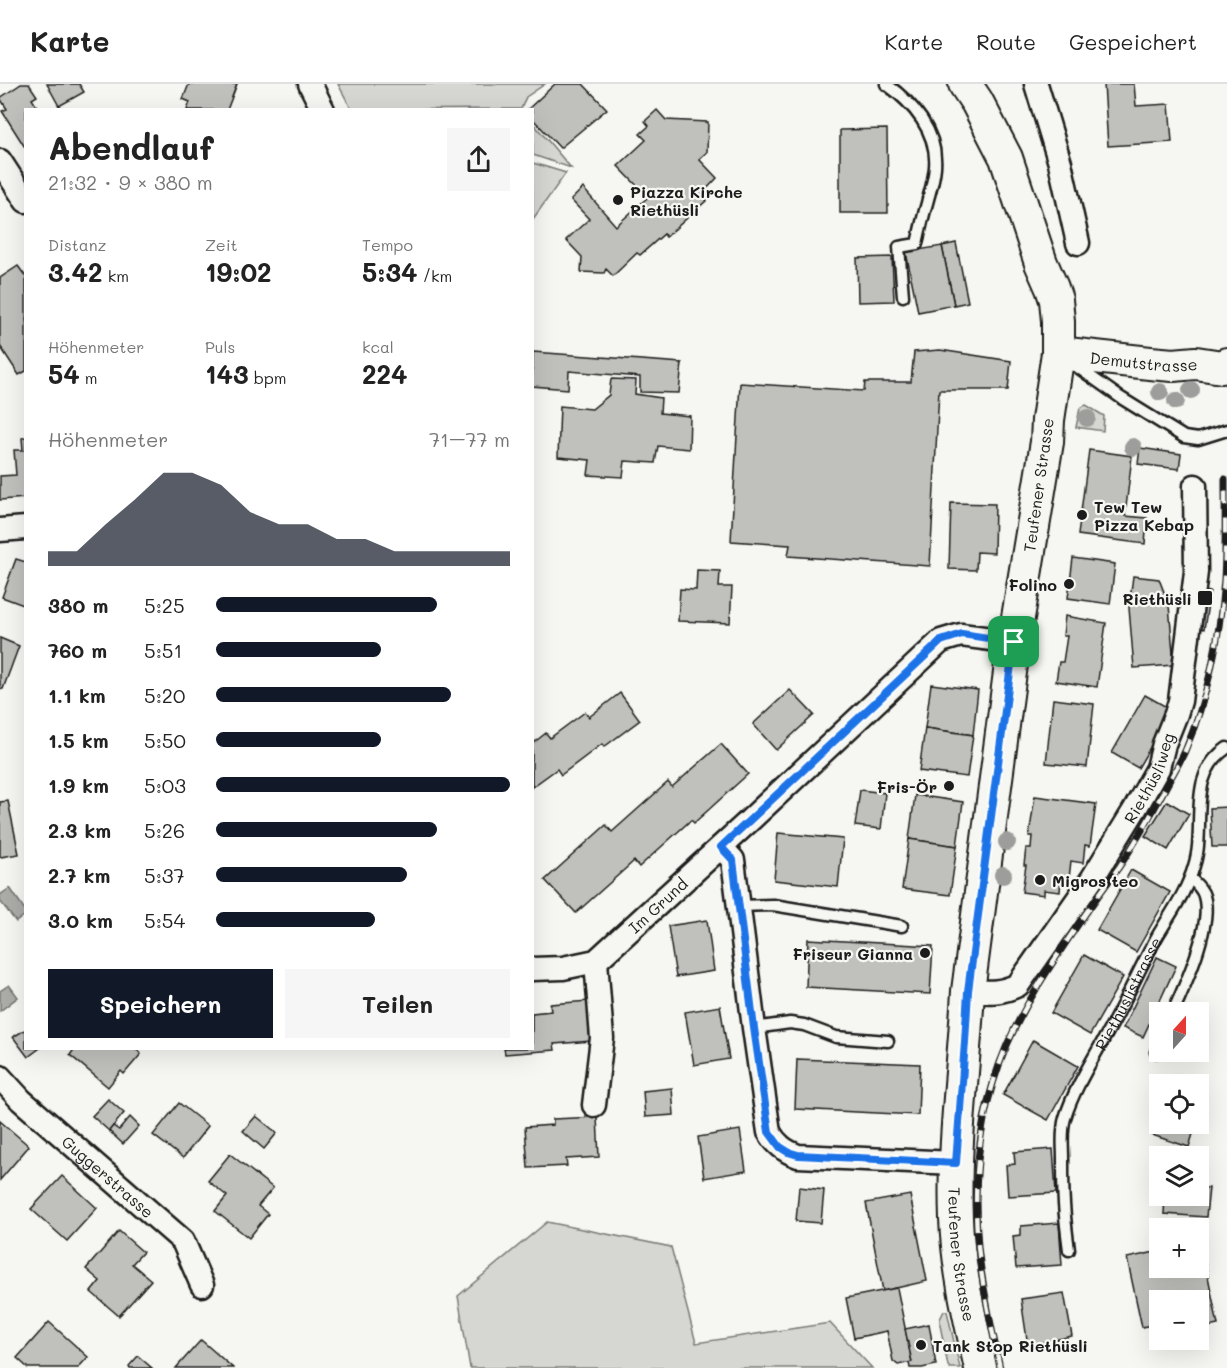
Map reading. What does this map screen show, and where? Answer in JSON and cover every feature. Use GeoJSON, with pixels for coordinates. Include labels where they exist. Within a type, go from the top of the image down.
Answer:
{"type":"FeatureCollection","features":[{"type":"Feature","properties":{"kind":"main road","name":"Teufener Strasse"},"geometry":{"type":"LineString","coordinates":[[965,84],[1006,158],[1041,263],[1056,300],[1058,321],[1058,354],[1047,441],[1014,642],[968,991],[956,1163],[956,1220],[959,1262],[981,1368]]}},
{"type":"Feature","properties":{"kind":"main road","name":"Demutstrasse"},"geometry":{"type":"LineString","coordinates":[[1058,354],[1173,365],[1196,363],[1226,370]]}},
{"type":"Feature","properties":{"kind":"street"},"geometry":{"type":"LineString","coordinates":[[310,84],[322,108]]}},
{"type":"Feature","properties":{"kind":"street"},"geometry":{"type":"LineString","coordinates":[[1036,84],[1060,163],[1078,243]]}},
{"type":"Feature","properties":{"kind":"street"},"geometry":{"type":"LineString","coordinates":[[0,161],[24,198]]}},
{"type":"Feature","properties":{"kind":"street","name":"Riethüsliweg"},"geometry":{"type":"LineString","coordinates":[[968,991],[993,993],[1006,991],[1018,985],[1092,879],[1136,809],[1158,768],[1180,701],[1196,572],[1195,486]]}},
{"type":"Feature","properties":{"kind":"street"},"geometry":{"type":"LineString","coordinates":[[0,530],[24,528]]}},
{"type":"Feature","properties":{"kind":"street","name":"Im Grund"},"geometry":{"type":"LineString","coordinates":[[596,961],[941,641],[962,634],[1014,642]]}},
{"type":"Feature","properties":{"kind":"street"},"geometry":{"type":"LineString","coordinates":[[721,847],[733,860],[769,1132],[780,1147],[798,1155],[956,1163]]}},
{"type":"Feature","properties":{"kind":"street"},"geometry":{"type":"LineString","coordinates":[[534,969],[563,968],[596,961],[602,1038],[594,1105]]}},
{"type":"Feature","properties":{"kind":"street","name":"Guggerstrasse"},"geometry":{"type":"LineString","coordinates":[[0,1077],[21,1100],[183,1240],[202,1284]]}},
{"type":"Feature","properties":{"kind":"lane"},"geometry":{"type":"LineString","coordinates":[[886,84],[900,94],[919,114],[932,139],[936,164],[917,244],[899,247],[903,296]]}},
{"type":"Feature","properties":{"kind":"lane"},"geometry":{"type":"LineString","coordinates":[[1058,354],[1121,398],[1184,437],[1198,439],[1227,430]]}},
{"type":"Feature","properties":{"kind":"lane","name":"Riethüslistrasse"},"geometry":{"type":"LineString","coordinates":[[1069,1250],[1064,1205],[1062,1133],[1064,1119],[1148,953],[1190,878],[1197,854],[1203,783],[1213,760],[1227,748]]}},
{"type":"Feature","properties":{"kind":"lane"},"geometry":{"type":"LineString","coordinates":[[1177,1002],[1204,928],[1204,895],[1199,886],[1190,878]]}},
{"type":"Feature","properties":{"kind":"lane"},"geometry":{"type":"LineString","coordinates":[[739,906],[773,905],[902,926]]}},
{"type":"Feature","properties":{"kind":"lane"},"geometry":{"type":"LineString","coordinates":[[754,1028],[790,1023],[804,1025],[836,1037],[888,1041]]}},
{"type":"Feature","properties":{"kind":"shaded area"},"geometry":{"type":"Polygon","coordinates":[[[338,84],[545,84],[526,97],[521,108],[351,108],[338,84]]]}},
{"type":"Feature","properties":{"kind":"shaded area"},"geometry":{"type":"Polygon","coordinates":[[[534,124],[571,168],[534,155],[534,124]]]}},
{"type":"Feature","properties":{"kind":"shaded area"},"geometry":{"type":"Polygon","coordinates":[[[534,164],[566,173],[534,218],[534,164]]]}},
{"type":"Feature","properties":{"kind":"shaded area"},"geometry":{"type":"Polygon","coordinates":[[[1086,405],[1104,416],[1103,431],[1076,427],[1080,408],[1086,405]]]}},
{"type":"Feature","properties":{"kind":"shaded area"},"geometry":{"type":"Polygon","coordinates":[[[10,888],[24,909],[24,916],[16,922],[0,901],[0,895],[10,888]]]}},
{"type":"Feature","properties":{"kind":"shaded area"},"geometry":{"type":"Polygon","coordinates":[[[9,985],[18,997],[0,1011],[0,991],[9,985]]]}},
{"type":"Feature","properties":{"kind":"shaded area"},"geometry":{"type":"Polygon","coordinates":[[[547,1222],[671,1247],[696,1343],[830,1323],[872,1368],[470,1368],[458,1296],[547,1222]]]}},
{"type":"Feature","properties":{"kind":"shaded area"},"geometry":{"type":"Polygon","coordinates":[[[944,1311],[947,1311],[960,1368],[948,1366],[940,1325],[944,1311]]]}},
{"type":"Feature","properties":{"kind":"building"},"geometry":{"type":"Polygon","coordinates":[[[21,84],[29,84],[37,96],[32,99],[38,108],[24,108],[24,146],[2,111],[7,109],[0,98],[21,84]]]}},
{"type":"Feature","properties":{"kind":"building"},"geometry":{"type":"Polygon","coordinates":[[[47,84],[79,84],[84,92],[59,106],[47,84]]]}},
{"type":"Feature","properties":{"kind":"building"},"geometry":{"type":"Polygon","coordinates":[[[189,84],[237,84],[228,108],[188,108],[190,102],[183,99],[189,84]]]}},
{"type":"Feature","properties":{"kind":"building"},"geometry":{"type":"Polygon","coordinates":[[[555,84],[583,84],[607,109],[560,148],[534,120],[534,108],[529,108],[555,84]]]}},
{"type":"Feature","properties":{"kind":"building"},"geometry":{"type":"Polygon","coordinates":[[[1104,84],[1134,84],[1136,106],[1169,104],[1172,142],[1108,146],[1104,84]]]}},
{"type":"Feature","properties":{"kind":"building"},"geometry":{"type":"Polygon","coordinates":[[[657,110],[666,120],[708,122],[707,152],[699,159],[717,178],[701,195],[707,200],[666,237],[664,234],[640,255],[637,253],[613,276],[606,269],[604,273],[581,272],[582,257],[566,240],[589,219],[571,200],[583,188],[616,226],[648,197],[618,166],[646,140],[640,134],[649,126],[645,121],[657,110]]]}},
{"type":"Feature","properties":{"kind":"building"},"geometry":{"type":"Polygon","coordinates":[[[887,129],[888,213],[840,213],[840,130],[887,129]]]}},
{"type":"Feature","properties":{"kind":"building"},"geometry":{"type":"Polygon","coordinates":[[[956,243],[968,302],[954,305],[942,246],[956,243]]]}},
{"type":"Feature","properties":{"kind":"building"},"geometry":{"type":"Polygon","coordinates":[[[942,246],[954,305],[918,312],[906,252],[942,246]]]}},
{"type":"Feature","properties":{"kind":"building"},"geometry":{"type":"Polygon","coordinates":[[[892,257],[894,301],[858,302],[857,258],[892,257]]]}},
{"type":"Feature","properties":{"kind":"building"},"geometry":{"type":"Polygon","coordinates":[[[18,266],[24,274],[24,372],[19,375],[0,346],[0,278],[18,266]]]}},
{"type":"Feature","properties":{"kind":"building"},"geometry":{"type":"Polygon","coordinates":[[[940,350],[1011,361],[1008,390],[939,390],[930,566],[788,556],[790,545],[731,541],[740,383],[864,391],[865,382],[911,382],[914,352],[940,350]]]}},
{"type":"Feature","properties":{"kind":"building"},"geometry":{"type":"Polygon","coordinates":[[[534,352],[682,363],[679,393],[640,392],[640,377],[569,371],[568,389],[534,386],[534,352]]]}},
{"type":"Feature","properties":{"kind":"building"},"geometry":{"type":"Polygon","coordinates":[[[611,379],[636,380],[635,394],[661,398],[660,413],[690,416],[689,449],[658,446],[655,463],[625,461],[623,477],[588,475],[590,460],[558,457],[560,406],[592,409],[609,395],[611,379]]]}},
{"type":"Feature","properties":{"kind":"building"},"geometry":{"type":"Polygon","coordinates":[[[22,438],[24,438],[24,498],[0,500],[0,476],[16,475],[14,450],[23,450],[22,438]]]}},
{"type":"Feature","properties":{"kind":"building"},"geometry":{"type":"Polygon","coordinates":[[[1140,448],[1181,454],[1179,469],[1138,464],[1140,448]]]}},
{"type":"Feature","properties":{"kind":"building"},"geometry":{"type":"Polygon","coordinates":[[[1089,450],[1132,456],[1125,516],[1147,518],[1145,544],[1078,535],[1089,450]]]}},
{"type":"Feature","properties":{"kind":"building"},"geometry":{"type":"Polygon","coordinates":[[[951,503],[995,504],[994,553],[977,552],[976,570],[949,569],[951,503]]]}},
{"type":"Feature","properties":{"kind":"building"},"geometry":{"type":"Polygon","coordinates":[[[1073,558],[1115,564],[1110,604],[1068,598],[1073,558]]]}},
{"type":"Feature","properties":{"kind":"building"},"geometry":{"type":"Polygon","coordinates":[[[16,559],[24,561],[24,605],[2,597],[16,559]]]}},
{"type":"Feature","properties":{"kind":"building"},"geometry":{"type":"Polygon","coordinates":[[[697,570],[720,571],[719,587],[732,587],[730,623],[678,621],[680,589],[696,590],[697,570]]]}},
{"type":"Feature","properties":{"kind":"building"},"geometry":{"type":"Polygon","coordinates":[[[1133,576],[1159,579],[1169,605],[1174,665],[1134,668],[1129,608],[1133,576]]]}},
{"type":"Feature","properties":{"kind":"building"},"geometry":{"type":"Polygon","coordinates":[[[1202,591],[1210,592],[1204,629],[1197,628],[1202,591]]]}},
{"type":"Feature","properties":{"kind":"building"},"geometry":{"type":"Polygon","coordinates":[[[1065,616],[1106,623],[1097,687],[1056,681],[1059,662],[1063,662],[1067,636],[1063,636],[1065,616]]]}},
{"type":"Feature","properties":{"kind":"building"},"geometry":{"type":"Polygon","coordinates":[[[0,638],[19,646],[3,689],[0,688],[0,638]]]}},
{"type":"Feature","properties":{"kind":"building"},"geometry":{"type":"Polygon","coordinates":[[[931,684],[978,690],[973,735],[925,728],[931,684]]]}},
{"type":"Feature","properties":{"kind":"building"},"geometry":{"type":"Polygon","coordinates":[[[790,690],[814,715],[776,750],[753,724],[790,690]]]}},
{"type":"Feature","properties":{"kind":"building"},"geometry":{"type":"Polygon","coordinates":[[[620,693],[640,720],[604,747],[602,744],[561,775],[557,769],[534,786],[534,742],[546,733],[550,738],[585,712],[589,717],[620,693]]]}},
{"type":"Feature","properties":{"kind":"building"},"geometry":{"type":"Polygon","coordinates":[[[1145,695],[1172,710],[1138,768],[1112,753],[1145,695]]]}},
{"type":"Feature","properties":{"kind":"building"},"geometry":{"type":"Polygon","coordinates":[[[1053,699],[1094,704],[1087,767],[1046,763],[1053,699]]]}},
{"type":"Feature","properties":{"kind":"building"},"geometry":{"type":"Polygon","coordinates":[[[925,728],[973,735],[967,777],[919,771],[925,728]]]}},
{"type":"Feature","properties":{"kind":"building"},"geometry":{"type":"Polygon","coordinates":[[[721,744],[748,774],[694,823],[691,820],[639,867],[634,861],[576,913],[545,880],[606,825],[612,832],[668,782],[672,787],[721,744]]]}},
{"type":"Feature","properties":{"kind":"building"},"geometry":{"type":"Polygon","coordinates":[[[860,790],[885,793],[881,829],[855,826],[860,790]]]}},
{"type":"Feature","properties":{"kind":"building"},"geometry":{"type":"Polygon","coordinates":[[[915,795],[963,802],[957,846],[909,839],[915,795]]]}},
{"type":"Feature","properties":{"kind":"building"},"geometry":{"type":"Polygon","coordinates":[[[1035,796],[1096,804],[1090,846],[1085,845],[1083,863],[1071,861],[1069,878],[1061,878],[1060,892],[1044,890],[1044,895],[1022,892],[1026,848],[1031,848],[1032,836],[1029,836],[1035,796]]]}},
{"type":"Feature","properties":{"kind":"building"},"geometry":{"type":"Polygon","coordinates":[[[8,801],[19,854],[0,857],[0,802],[8,801]]]}},
{"type":"Feature","properties":{"kind":"building"},"geometry":{"type":"Polygon","coordinates":[[[1167,801],[1189,814],[1168,850],[1145,836],[1167,801]]]}},
{"type":"Feature","properties":{"kind":"building"},"geometry":{"type":"Polygon","coordinates":[[[1227,807],[1227,847],[1212,847],[1210,808],[1227,807]]]}},
{"type":"Feature","properties":{"kind":"building"},"geometry":{"type":"Polygon","coordinates":[[[778,833],[843,839],[838,887],[774,880],[778,833]]]}},
{"type":"Feature","properties":{"kind":"building"},"geometry":{"type":"Polygon","coordinates":[[[909,839],[957,846],[950,895],[902,889],[909,839]]]}},
{"type":"Feature","properties":{"kind":"building"},"geometry":{"type":"Polygon","coordinates":[[[1131,870],[1170,892],[1136,952],[1097,930],[1131,870]]]}},
{"type":"Feature","properties":{"kind":"building"},"geometry":{"type":"Polygon","coordinates":[[[707,920],[714,971],[676,977],[668,926],[707,920]]]}},
{"type":"Feature","properties":{"kind":"building"},"geometry":{"type":"Polygon","coordinates":[[[808,939],[933,946],[930,994],[806,987],[808,939]]]}},
{"type":"Feature","properties":{"kind":"building"},"geometry":{"type":"Polygon","coordinates":[[[1084,955],[1123,977],[1090,1035],[1051,1013],[1084,955]]]}},
{"type":"Feature","properties":{"kind":"building"},"geometry":{"type":"Polygon","coordinates":[[[1157,957],[1176,966],[1159,1002],[1149,1002],[1149,1024],[1143,1037],[1123,1028],[1157,957]]]}},
{"type":"Feature","properties":{"kind":"building"},"geometry":{"type":"Polygon","coordinates":[[[589,1001],[592,1041],[554,1044],[555,1050],[505,1054],[504,1050],[534,1050],[534,1013],[551,1011],[550,1004],[589,1001]]]}},
{"type":"Feature","properties":{"kind":"building"},"geometry":{"type":"Polygon","coordinates":[[[720,1006],[729,1059],[694,1065],[685,1012],[720,1006]]]}},
{"type":"Feature","properties":{"kind":"building"},"geometry":{"type":"Polygon","coordinates":[[[24,1030],[24,1050],[37,1050],[28,1057],[13,1037],[24,1030]]]}},
{"type":"Feature","properties":{"kind":"building"},"geometry":{"type":"Polygon","coordinates":[[[1033,1040],[1078,1066],[1048,1120],[1003,1095],[1033,1040]]]}},
{"type":"Feature","properties":{"kind":"building"},"geometry":{"type":"Polygon","coordinates":[[[74,1050],[137,1050],[141,1054],[124,1074],[121,1071],[108,1087],[70,1055],[74,1050]]]}},
{"type":"Feature","properties":{"kind":"building"},"geometry":{"type":"Polygon","coordinates":[[[797,1059],[920,1064],[918,1115],[795,1109],[797,1059]]]}},
{"type":"Feature","properties":{"kind":"building"},"geometry":{"type":"Polygon","coordinates":[[[672,1088],[674,1115],[645,1117],[643,1091],[672,1088]]]}},
{"type":"Feature","properties":{"kind":"building"},"geometry":{"type":"Polygon","coordinates":[[[108,1099],[124,1113],[109,1131],[92,1116],[108,1099]]]}},
{"type":"Feature","properties":{"kind":"building"},"geometry":{"type":"Polygon","coordinates":[[[179,1103],[208,1126],[183,1158],[153,1135],[179,1103]]]}},
{"type":"Feature","properties":{"kind":"building"},"geometry":{"type":"Polygon","coordinates":[[[256,1116],[277,1133],[264,1149],[243,1131],[256,1116]]]}},
{"type":"Feature","properties":{"kind":"building"},"geometry":{"type":"Polygon","coordinates":[[[130,1117],[139,1126],[123,1144],[109,1131],[113,1126],[119,1130],[130,1117]]]}},
{"type":"Feature","properties":{"kind":"building"},"geometry":{"type":"Polygon","coordinates":[[[597,1117],[599,1157],[566,1159],[567,1166],[528,1168],[525,1127],[553,1125],[553,1119],[597,1117]]]}},
{"type":"Feature","properties":{"kind":"building"},"geometry":{"type":"Polygon","coordinates":[[[0,1121],[29,1146],[0,1180],[0,1121]]]}},
{"type":"Feature","properties":{"kind":"building"},"geometry":{"type":"Polygon","coordinates":[[[740,1130],[746,1171],[704,1178],[698,1137],[740,1130]]]}},
{"type":"Feature","properties":{"kind":"building"},"geometry":{"type":"Polygon","coordinates":[[[1152,1134],[1193,1134],[1189,1146],[1152,1134]]]}},
{"type":"Feature","properties":{"kind":"building"},"geometry":{"type":"Polygon","coordinates":[[[1053,1149],[1056,1193],[1008,1196],[1006,1165],[1015,1164],[1014,1152],[1053,1149]]]}},
{"type":"Feature","properties":{"kind":"building"},"geometry":{"type":"Polygon","coordinates":[[[230,1154],[273,1188],[258,1206],[268,1214],[249,1238],[215,1211],[227,1196],[208,1181],[230,1154]]]}},
{"type":"Feature","properties":{"kind":"building"},"geometry":{"type":"Polygon","coordinates":[[[62,1176],[97,1208],[67,1241],[31,1209],[62,1176]]]}},
{"type":"Feature","properties":{"kind":"building"},"geometry":{"type":"Polygon","coordinates":[[[799,1187],[824,1190],[821,1223],[796,1221],[799,1187]]]}},
{"type":"Feature","properties":{"kind":"building"},"geometry":{"type":"Polygon","coordinates":[[[910,1195],[927,1281],[883,1291],[866,1203],[910,1195]]]}},
{"type":"Feature","properties":{"kind":"building"},"geometry":{"type":"Polygon","coordinates":[[[1164,1206],[1207,1206],[1206,1217],[1164,1214],[1164,1206]]]}},
{"type":"Feature","properties":{"kind":"building"},"geometry":{"type":"Polygon","coordinates":[[[1059,1223],[1062,1265],[1016,1268],[1013,1236],[1021,1235],[1021,1226],[1059,1223]]]}},
{"type":"Feature","properties":{"kind":"building"},"geometry":{"type":"Polygon","coordinates":[[[119,1231],[143,1252],[132,1264],[151,1280],[119,1316],[91,1292],[100,1281],[86,1269],[119,1231]]]}},
{"type":"Feature","properties":{"kind":"building"},"geometry":{"type":"Polygon","coordinates":[[[1149,1253],[1149,1278],[1208,1278],[1218,1325],[1209,1327],[1209,1290],[1149,1290],[1149,1325],[1142,1327],[1127,1258],[1149,1253]]]}},
{"type":"Feature","properties":{"kind":"building"},"geometry":{"type":"Polygon","coordinates":[[[897,1288],[912,1362],[898,1365],[893,1361],[887,1331],[854,1338],[846,1298],[897,1288]]]}},
{"type":"Feature","properties":{"kind":"building"},"geometry":{"type":"Polygon","coordinates":[[[1064,1293],[1072,1336],[1028,1346],[1021,1299],[1064,1293]]]}},
{"type":"Feature","properties":{"kind":"building"},"geometry":{"type":"Polygon","coordinates":[[[49,1322],[88,1357],[78,1368],[28,1368],[17,1358],[49,1322]]]}},
{"type":"Feature","properties":{"kind":"building","name":"Tank Stop Riethüsli"},"geometry":{"type":"Polygon","coordinates":[[[929,1324],[936,1365],[910,1368],[909,1363],[912,1362],[905,1329],[929,1324]]]}},
{"type":"Feature","properties":{"kind":"building"},"geometry":{"type":"Polygon","coordinates":[[[201,1340],[233,1368],[176,1368],[201,1340]]]}},
{"type":"Feature","properties":{"kind":"building"},"geometry":{"type":"Polygon","coordinates":[[[138,1356],[152,1368],[130,1368],[129,1366],[138,1356]]]}},
{"type":"Feature","properties":{"kind":"railway"},"geometry":{"type":"LineString","coordinates":[[1000,1368],[982,1277],[976,1220],[977,1169],[990,1093],[1007,1045],[1030,1000],[1047,971],[1138,837],[1185,751],[1200,710],[1212,666],[1219,623],[1225,567],[1225,479]]}},
{"type":"Feature","properties":{"kind":"place","name":"Piazza Kirche Riethüsli"},"geometry":{"type":"Point","coordinates":[618,200]}},
{"type":"Feature","properties":{"kind":"place","name":"Tew Tew Pizza Kebap"},"geometry":{"type":"Point","coordinates":[1082,515]}},
{"type":"Feature","properties":{"kind":"place","name":"Folino"},"geometry":{"type":"Point","coordinates":[1069,584]}},
{"type":"Feature","properties":{"kind":"place","name":"Riethüsli"},"geometry":{"type":"Point","coordinates":[1205,598]}},
{"type":"Feature","properties":{"kind":"place","name":"Fris-Ör"},"geometry":{"type":"Point","coordinates":[949,786]}},
{"type":"Feature","properties":{"kind":"place","name":"Migros teo"},"geometry":{"type":"Point","coordinates":[1040,880]}},
{"type":"Feature","properties":{"kind":"place","name":"Friseur Gianna"},"geometry":{"type":"Point","coordinates":[925,953]}},
{"type":"Feature","properties":{"kind":"place","name":"Tank Stop Riethüsli"},"geometry":{"type":"Point","coordinates":[921,1345]}},
{"type":"Feature","properties":{"kind":"route"},"geometry":{"type":"LineString","coordinates":[[962,634],[1014,642],[968,991],[956,1163],[798,1155],[788,1152],[780,1147],[769,1132],[733,860],[721,847],[941,641],[962,634]]}}]}
